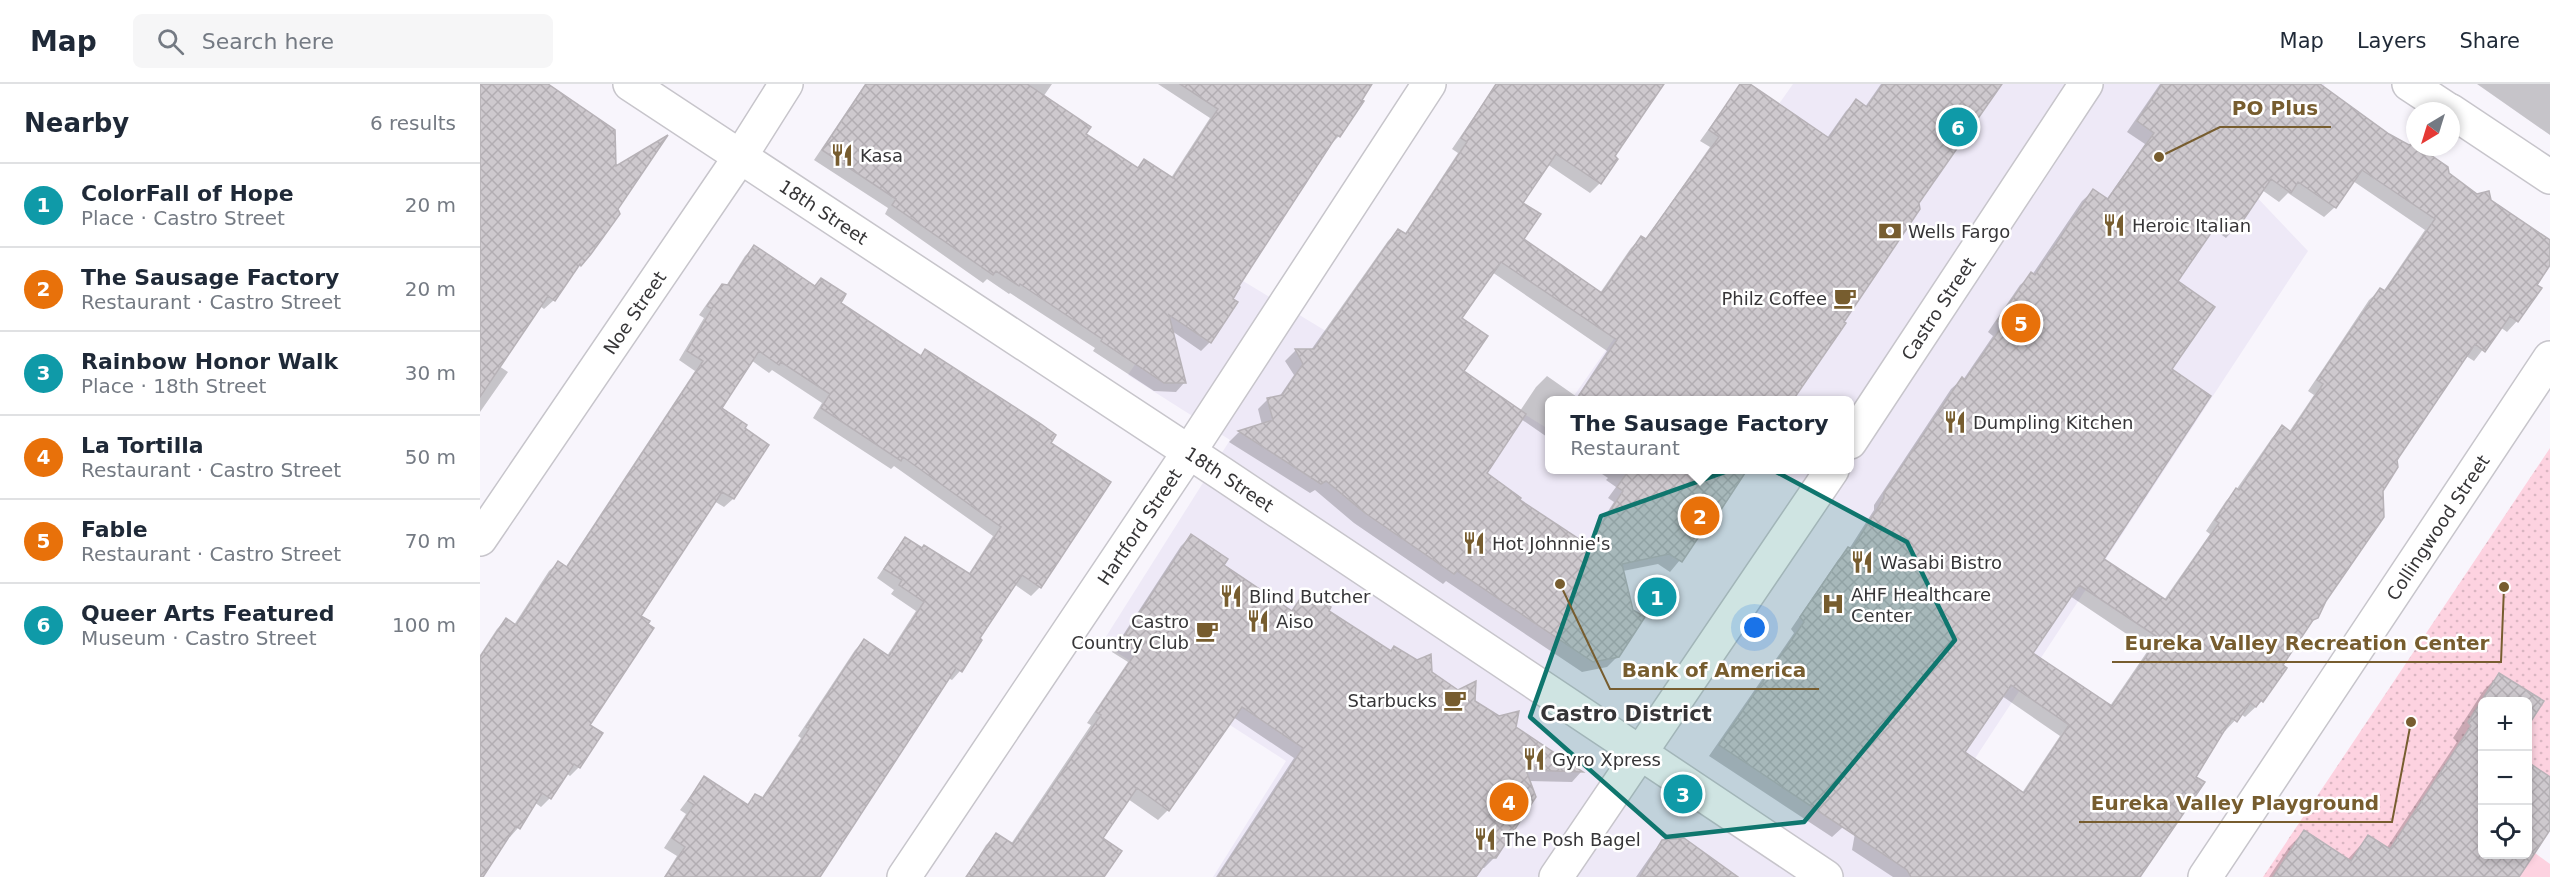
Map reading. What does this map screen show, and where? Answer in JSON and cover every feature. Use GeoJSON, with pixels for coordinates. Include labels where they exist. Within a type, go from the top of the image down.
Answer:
{"type":"FeatureCollection","features":[{"type":"Feature","properties":{"kind":"street","name":"18th Street"},"geometry":{"type":"LineString","coordinates":[[630,84],[1640,751],[1826,877]]}},
{"type":"Feature","properties":{"kind":"street","name":"Noe Street"},"geometry":{"type":"LineString","coordinates":[[480,539],[740,157],[786,84]]}},
{"type":"Feature","properties":{"kind":"street","name":"Hartford Street"},"geometry":{"type":"LineString","coordinates":[[903,877],[1189,452],[1429,84]]}},
{"type":"Feature","properties":{"kind":"street","name":"Castro Street"},"geometry":{"type":"LineString","coordinates":[[1854,436],[2086,84]]}},
{"type":"Feature","properties":{"kind":"street"},"geometry":{"type":"LineString","coordinates":[[2409,84],[2437,102]]}},
{"type":"Feature","properties":{"kind":"street"},"geometry":{"type":"LineString","coordinates":[[2460,117],[2550,177]]}},
{"type":"Feature","properties":{"kind":"street","name":"Collingwood Street"},"geometry":{"type":"LineString","coordinates":[[2205,877],[2550,358]]}},
{"type":"Feature","properties":{"kind":"street"},"geometry":{"type":"LineString","coordinates":[[1557,877],[1829,474]]}},
{"type":"Feature","properties":{"kind":"highlighted area"},"geometry":{"type":"Polygon","coordinates":[[[1756,461],[1907,542],[1955,640],[1804,822],[1666,837],[1530,717],[1601,516],[1756,461]]]}},
{"type":"Feature","properties":{"kind":"shaded area"},"geometry":{"type":"Polygon","coordinates":[[[1793,84],[2325,84],[2249,189],[2308,251],[1974,760],[2143,877],[1213,877],[1286,761],[1102,643],[1230,440],[1128,375],[1205,258],[1387,368],[1406,341],[1545,427],[1545,474],[1854,474],[1854,396],[1574,396],[1793,84]]]}},
{"type":"Feature","properties":{"kind":"shaded area"},"geometry":{"type":"Polygon","coordinates":[[[2550,448],[2550,830],[2532,857],[2532,697],[2478,697],[2478,859],[2531,859],[2519,877],[2263,877],[2550,448]]]}},
{"type":"Feature","properties":{"kind":"shaded area"},"geometry":{"type":"Polygon","coordinates":[[[2535,853],[2550,864],[2550,877],[2519,877],[2535,853]]]}},
{"type":"Feature","properties":{"kind":"building"},"geometry":{"type":"Polygon","coordinates":[[[480,84],[548,84],[615,130],[616,166],[668,135],[618,209],[620,214],[591,254],[581,266],[580,264],[555,301],[548,296],[480,397],[480,84]]]}},
{"type":"Feature","properties":{"kind":"building"},"geometry":{"type":"Polygon","coordinates":[[[866,84],[1027,84],[1091,127],[1086,134],[1138,168],[1144,159],[1173,178],[1218,109],[1180,84],[1372,84],[1362,100],[1364,101],[1340,137],[1337,135],[1239,286],[1233,299],[1238,302],[1211,343],[1169,315],[1186,383],[1164,383],[1020,284],[1019,286],[996,271],[993,275],[892,205],[896,199],[822,150],[866,84]]]}},
{"type":"Feature","properties":{"kind":"building"},"geometry":{"type":"Polygon","coordinates":[[[1496,84],[1664,84],[1615,156],[1618,159],[1601,184],[1556,154],[1523,203],[1541,214],[1524,239],[1602,293],[1641,236],[1646,239],[1719,137],[1709,130],[1740,84],[1750,84],[1829,138],[1856,99],[1867,107],[1883,84],[2002,84],[1919,203],[1920,209],[1796,396],[1579,396],[1617,340],[1501,262],[1462,318],[1488,336],[1464,371],[1526,414],[1487,473],[1521,498],[1520,500],[1588,545],[1623,491],[1617,487],[1626,474],[1744,474],[1707,531],[1704,529],[1682,562],[1669,554],[1622,564],[1633,610],[1645,617],[1619,657],[1593,662],[1457,571],[1454,574],[1365,513],[1326,481],[1321,484],[1238,431],[1273,420],[1267,398],[1282,395],[1303,364],[1295,349],[1314,349],[1398,229],[1406,234],[1467,142],[1461,138],[1496,84]]]}},
{"type":"Feature","properties":{"kind":"building"},"geometry":{"type":"Polygon","coordinates":[[[2162,84],[2320,84],[2389,134],[2406,143],[2406,156],[2432,156],[2448,167],[2449,173],[2477,194],[2489,191],[2491,200],[2550,240],[2550,265],[2537,285],[2542,288],[2518,322],[2510,316],[2485,352],[2475,344],[2397,460],[2398,467],[2383,491],[2384,517],[2326,601],[2318,618],[2313,620],[2283,665],[2287,668],[2263,702],[2261,700],[2256,707],[2250,703],[2237,722],[2232,718],[2196,777],[2205,782],[2140,877],[1911,877],[1907,870],[1719,745],[1804,622],[1800,617],[1848,547],[1852,549],[1884,498],[1884,493],[1962,377],[1965,380],[2003,325],[1997,321],[2031,272],[2035,275],[2093,189],[2108,199],[2154,133],[2137,121],[2162,84]],[[2362,170],[2336,208],[2298,182],[2291,193],[2271,179],[2238,228],[2222,217],[2178,281],[2215,307],[2172,369],[2211,396],[2104,559],[2166,600],[2219,523],[2215,520],[2236,488],[2239,490],[2282,425],[2291,432],[2323,384],[2317,380],[2380,288],[2385,291],[2435,219],[2362,170]],[[2079,585],[2033,653],[2112,706],[2159,638],[2079,585]],[[2011,685],[1965,752],[2024,793],[2069,725],[2011,685]]]}},
{"type":"Feature","properties":{"kind":"building"},"geometry":{"type":"Polygon","coordinates":[[[754,245],[815,286],[821,278],[846,294],[841,303],[921,356],[925,349],[1041,424],[1056,435],[1051,443],[1111,482],[1041,588],[1022,575],[980,638],[982,640],[962,672],[956,668],[820,877],[665,877],[685,847],[672,838],[694,805],[688,801],[704,776],[748,805],[755,794],[763,798],[809,729],[806,727],[864,639],[889,656],[924,602],[899,585],[902,580],[884,569],[905,537],[922,548],[924,545],[970,574],[1001,527],[903,457],[901,461],[821,408],[830,394],[781,362],[779,365],[759,351],[722,408],[747,425],[745,428],[769,445],[734,499],[722,492],[641,616],[650,621],[648,624],[654,628],[590,725],[603,733],[580,768],[574,764],[551,799],[542,793],[520,829],[516,826],[483,877],[480,877],[480,657],[506,618],[516,625],[558,561],[567,567],[703,361],[687,351],[712,309],[707,306],[722,284],[728,285],[754,245]]]}},
{"type":"Feature","properties":{"kind":"building"},"geometry":{"type":"Polygon","coordinates":[[[1191,534],[1228,559],[1224,565],[1292,611],[1306,590],[1331,607],[1329,611],[1391,651],[1394,646],[1417,660],[1431,654],[1432,672],[1458,690],[1476,681],[1475,701],[1499,716],[1519,711],[1516,727],[1583,772],[1526,770],[1536,797],[1496,858],[1489,858],[1476,877],[1218,877],[1303,748],[1242,707],[1169,811],[1137,788],[1103,838],[1122,851],[1104,877],[966,877],[996,833],[1013,844],[1101,715],[1096,712],[1137,651],[1121,641],[1191,534]]]}},
{"type":"Feature","properties":{"kind":"building"},"geometry":{"type":"Polygon","coordinates":[[[2499,673],[2544,701],[2532,720],[2532,697],[2484,697],[2499,673]]]}},
{"type":"Feature","properties":{"kind":"building"},"geometry":{"type":"Polygon","coordinates":[[[2478,706],[2478,859],[2531,859],[2519,877],[2273,877],[2304,830],[2351,861],[2368,835],[2390,849],[2471,726],[2468,722],[2478,706]]]}},
{"type":"Feature","properties":{"kind":"building"},"geometry":{"type":"Polygon","coordinates":[[[2532,765],[2550,777],[2550,830],[2532,857],[2532,765]]]}},
{"type":"Feature","properties":{"kind":"building"},"geometry":{"type":"Polygon","coordinates":[[[1684,838],[1738,877],[1640,877],[1662,840],[1684,838]]]}},
{"type":"Feature","properties":{"kind":"place","name":"Queer Arts Featured"},"geometry":{"type":"Point","coordinates":[1958,127]}},
{"type":"Feature","properties":{"kind":"place","name":"Kasa"},"geometry":{"type":"Point","coordinates":[842,155]}},
{"type":"Feature","properties":{"kind":"place","name":"PO Plus"},"geometry":{"type":"Point","coordinates":[2159,157]}},
{"type":"Feature","properties":{"kind":"place","name":"Heroic Italian"},"geometry":{"type":"Point","coordinates":[2114,225]}},
{"type":"Feature","properties":{"kind":"place","name":"Wells Fargo"},"geometry":{"type":"Point","coordinates":[1890,231]}},
{"type":"Feature","properties":{"kind":"place","name":"Philz Coffee"},"geometry":{"type":"Point","coordinates":[1845,298]}},
{"type":"Feature","properties":{"kind":"place","name":"Fable"},"geometry":{"type":"Point","coordinates":[2021,323]}},
{"type":"Feature","properties":{"kind":"place","name":"Dumpling Kitchen"},"geometry":{"type":"Point","coordinates":[1955,422]}},
{"type":"Feature","properties":{"kind":"place","name":"The Sausage Factory"},"geometry":{"type":"Point","coordinates":[1700,516]}},
{"type":"Feature","properties":{"kind":"place","name":"Hot Johnnie's"},"geometry":{"type":"Point","coordinates":[1474,543]}},
{"type":"Feature","properties":{"kind":"place","name":"Wasabi Bistro"},"geometry":{"type":"Point","coordinates":[1862,562]}},
{"type":"Feature","properties":{"kind":"place","name":"Bank of America"},"geometry":{"type":"Point","coordinates":[1560,584]}},
{"type":"Feature","properties":{"kind":"place","name":"Eureka Valley Recreation Center"},"geometry":{"type":"Point","coordinates":[2504,587]}},
{"type":"Feature","properties":{"kind":"place","name":"Blind Butcher"},"geometry":{"type":"Point","coordinates":[1231,596]}},
{"type":"Feature","properties":{"kind":"place","name":"ColorFall of Hope"},"geometry":{"type":"Point","coordinates":[1657,597]}},
{"type":"Feature","properties":{"kind":"place","name":"AHF Healthcare Center"},"geometry":{"type":"Point","coordinates":[1833,604]}},
{"type":"Feature","properties":{"kind":"place","name":"Aiso"},"geometry":{"type":"Point","coordinates":[1258,621]}},
{"type":"Feature","properties":{"kind":"place","name":"Castro Country Club"},"geometry":{"type":"Point","coordinates":[1207,631]}},
{"type":"Feature","properties":{"kind":"place","name":"Starbucks"},"geometry":{"type":"Point","coordinates":[1455,700]}},
{"type":"Feature","properties":{"kind":"place","name":"Eureka Valley Playground"},"geometry":{"type":"Point","coordinates":[2411,722]}},
{"type":"Feature","properties":{"kind":"place","name":"Gyro Xpress"},"geometry":{"type":"Point","coordinates":[1534,759]}},
{"type":"Feature","properties":{"kind":"place","name":"Rainbow Honor Walk"},"geometry":{"type":"Point","coordinates":[1683,794]}},
{"type":"Feature","properties":{"kind":"place","name":"La Tortilla"},"geometry":{"type":"Point","coordinates":[1509,802]}},
{"type":"Feature","properties":{"kind":"place","name":"The Posh Bagel"},"geometry":{"type":"Point","coordinates":[1485,839]}},
{"type":"Feature","properties":{"kind":"district","name":"Castro District"},"geometry":{"type":"Point","coordinates":[1626,714]}}]}
